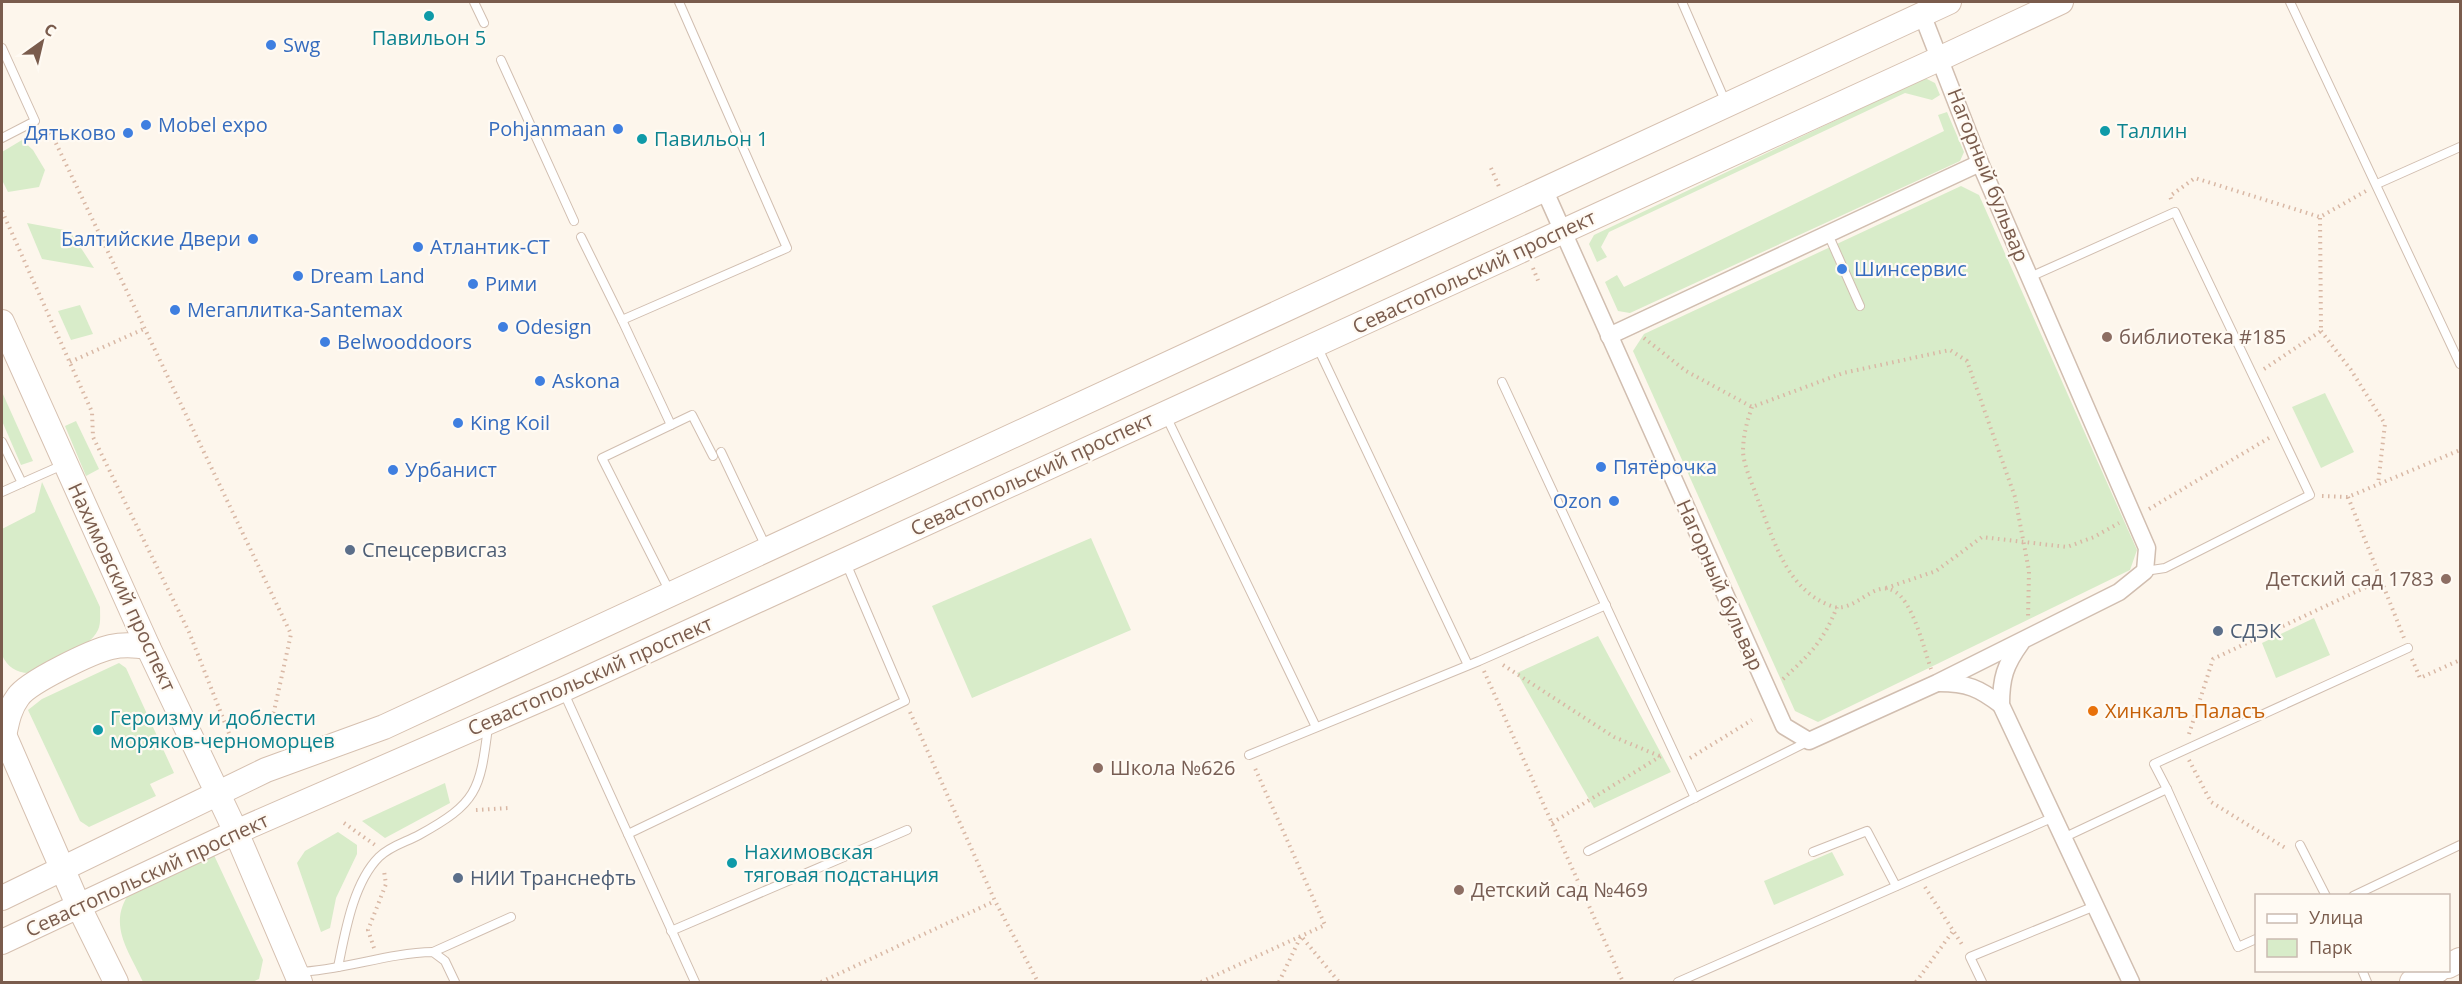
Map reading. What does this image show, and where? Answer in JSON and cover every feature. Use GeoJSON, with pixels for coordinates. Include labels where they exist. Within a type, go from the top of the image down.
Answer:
{"type":"FeatureCollection","features":[{"type":"Feature","properties":{"kind":"main road","name":"Севастопольский проспект"},"geometry":{"type":"LineString","coordinates":[[2,898],[218,792],[266,770],[384,727],[1949,2]]}},
{"type":"Feature","properties":{"kind":"main road","name":"Севастопольский проспект"},"geometry":{"type":"LineString","coordinates":[[2,942],[236,832],[562,690],[2061,2]]}},
{"type":"Feature","properties":{"kind":"main road","name":"Нахимовский проспект"},"geometry":{"type":"LineString","coordinates":[[2,325],[148,647],[236,832],[294,979]]}},
{"type":"Feature","properties":{"kind":"main road"},"geometry":{"type":"LineString","coordinates":[[116,982],[79,907],[3,733],[9,713],[19,695],[37,681],[108,648],[127,644],[148,647]]}},
{"type":"Feature","properties":{"kind":"main road"},"geometry":{"type":"LineString","coordinates":[[2412,982],[2434,972]]}},
{"type":"Feature","properties":{"kind":"street","name":"Нагорный бульвар"},"geometry":{"type":"LineString","coordinates":[[1922,14],[1980,163],[2148,548],[2145,571]]}},
{"type":"Feature","properties":{"kind":"street"},"geometry":{"type":"LineString","coordinates":[[1609,336],[1980,163]]}},
{"type":"Feature","properties":{"kind":"street","name":"Нагорный бульвар"},"geometry":{"type":"LineString","coordinates":[[1544,189],[1784,726],[1809,741]]}},
{"type":"Feature","properties":{"kind":"street"},"geometry":{"type":"LineString","coordinates":[[1809,741],[1934,676],[2023,640],[2119,592],[2145,571]]}},
{"type":"Feature","properties":{"kind":"street"},"geometry":{"type":"LineString","coordinates":[[2023,640],[2009,659],[2001,681],[2001,705],[2132,982]]}},
{"type":"Feature","properties":{"kind":"street"},"geometry":{"type":"LineString","coordinates":[[1934,676],[1982,691],[2001,705]]}},
{"type":"Feature","properties":{"kind":"lane"},"geometry":{"type":"LineString","coordinates":[[474,2],[484,22]]}},
{"type":"Feature","properties":{"kind":"lane"},"geometry":{"type":"LineString","coordinates":[[622,320],[787,248],[679,2]]}},
{"type":"Feature","properties":{"kind":"lane"},"geometry":{"type":"LineString","coordinates":[[1682,2],[1727,103]]}},
{"type":"Feature","properties":{"kind":"lane"},"geometry":{"type":"LineString","coordinates":[[2290,2],[2460,364]]}},
{"type":"Feature","properties":{"kind":"lane"},"geometry":{"type":"LineString","coordinates":[[2,48],[35,121],[2,138]]}},
{"type":"Feature","properties":{"kind":"lane"},"geometry":{"type":"LineString","coordinates":[[501,60],[574,221]]}},
{"type":"Feature","properties":{"kind":"lane"},"geometry":{"type":"LineString","coordinates":[[2377,184],[2460,147]]}},
{"type":"Feature","properties":{"kind":"lane"},"geometry":{"type":"LineString","coordinates":[[2030,278],[2175,212],[2310,495],[2165,568],[2145,571]]}},
{"type":"Feature","properties":{"kind":"lane"},"geometry":{"type":"LineString","coordinates":[[1828,234],[1860,306]]}},
{"type":"Feature","properties":{"kind":"lane"},"geometry":{"type":"LineString","coordinates":[[581,237],[671,425]]}},
{"type":"Feature","properties":{"kind":"lane"},"geometry":{"type":"LineString","coordinates":[[1316,344],[1468,665]]}},
{"type":"Feature","properties":{"kind":"lane"},"geometry":{"type":"LineString","coordinates":[[1502,382],[1695,798]]}},
{"type":"Feature","properties":{"kind":"lane"},"geometry":{"type":"LineString","coordinates":[[1165,414],[1316,727]]}},
{"type":"Feature","properties":{"kind":"lane"},"geometry":{"type":"LineString","coordinates":[[671,594],[602,458],[692,415],[712,456]]}},
{"type":"Feature","properties":{"kind":"lane"},"geometry":{"type":"LineString","coordinates":[[2,442],[22,483]]}},
{"type":"Feature","properties":{"kind":"lane"},"geometry":{"type":"LineString","coordinates":[[722,453],[767,549]]}},
{"type":"Feature","properties":{"kind":"lane"},"geometry":{"type":"LineString","coordinates":[[2,492],[66,464]]}},
{"type":"Feature","properties":{"kind":"lane"},"geometry":{"type":"LineString","coordinates":[[628,834],[905,701],[845,560]]}},
{"type":"Feature","properties":{"kind":"lane"},"geometry":{"type":"LineString","coordinates":[[1249,755],[1479,661],[1606,605]]}},
{"type":"Feature","properties":{"kind":"lane"},"geometry":{"type":"LineString","coordinates":[[2255,939],[2238,947],[2154,764],[2408,648]]}},
{"type":"Feature","properties":{"kind":"lane"},"geometry":{"type":"LineString","coordinates":[[562,690],[695,982]]}},
{"type":"Feature","properties":{"kind":"lane"},"geometry":{"type":"LineString","coordinates":[[338,967],[350,914],[372,866],[390,849],[456,813],[476,790],[483,771],[488,723]]}},
{"type":"Feature","properties":{"kind":"lane"},"geometry":{"type":"LineString","coordinates":[[1588,851],[1809,741]]}},
{"type":"Feature","properties":{"kind":"lane"},"geometry":{"type":"LineString","coordinates":[[2063,838],[2167,789]]}},
{"type":"Feature","properties":{"kind":"lane"},"geometry":{"type":"LineString","coordinates":[[1678,982],[2054,817]]}},
{"type":"Feature","properties":{"kind":"lane"},"geometry":{"type":"LineString","coordinates":[[671,931],[907,830]]}},
{"type":"Feature","properties":{"kind":"lane"},"geometry":{"type":"LineString","coordinates":[[1813,852],[1867,831],[1896,886]]}},
{"type":"Feature","properties":{"kind":"lane"},"geometry":{"type":"LineString","coordinates":[[2300,845],[2325,894]]}},
{"type":"Feature","properties":{"kind":"lane"},"geometry":{"type":"LineString","coordinates":[[2357,894],[2460,845]]}},
{"type":"Feature","properties":{"kind":"lane"},"geometry":{"type":"LineString","coordinates":[[1982,982],[1970,957],[2095,906]]}},
{"type":"Feature","properties":{"kind":"lane"},"geometry":{"type":"LineString","coordinates":[[294,979],[377,958],[434,952],[511,917]]}},
{"type":"Feature","properties":{"kind":"lane"},"geometry":{"type":"LineString","coordinates":[[434,952],[445,961],[455,982]]}},
{"type":"Feature","properties":{"kind":"path"},"geometry":{"type":"LineString","coordinates":[[35,121],[53,136],[291,634],[271,726]]}},
{"type":"Feature","properties":{"kind":"path"},"geometry":{"type":"LineString","coordinates":[[2175,212],[2170,196],[2195,178],[2320,217],[2377,184]]}},
{"type":"Feature","properties":{"kind":"path"},"geometry":{"type":"LineString","coordinates":[[2,212],[92,412],[93,437],[189,632],[232,741]]}},
{"type":"Feature","properties":{"kind":"path"},"geometry":{"type":"LineString","coordinates":[[2320,217],[2321,332],[2351,370],[2385,424],[2378,484]]}},
{"type":"Feature","properties":{"kind":"path"},"geometry":{"type":"LineString","coordinates":[[70,362],[146,328]]}},
{"type":"Feature","properties":{"kind":"path"},"geometry":{"type":"LineString","coordinates":[[2253,376],[2321,332]]}},
{"type":"Feature","properties":{"kind":"path"},"geometry":{"type":"LineString","coordinates":[[1638,333],[1686,371],[1752,407],[1843,373],[1950,350],[1967,361],[2015,497],[2029,571],[2028,622]]}},
{"type":"Feature","properties":{"kind":"path"},"geometry":{"type":"LineString","coordinates":[[1752,407],[1745,429],[1743,453],[1781,559],[1796,582],[1817,598],[1837,607],[1852,606],[1871,593],[1935,571],[1982,537],[2067,547],[2094,537],[2110,526]]}},
{"type":"Feature","properties":{"kind":"path"},"geometry":{"type":"LineString","coordinates":[[2146,511],[2280,432]]}},
{"type":"Feature","properties":{"kind":"path"},"geometry":{"type":"LineString","coordinates":[[2310,495],[2348,497],[2460,450]]}},
{"type":"Feature","properties":{"kind":"path"},"geometry":{"type":"LineString","coordinates":[[2348,497],[2420,678],[2460,660]]}},
{"type":"Feature","properties":{"kind":"path"},"geometry":{"type":"LineString","coordinates":[[2309,862],[2211,802],[2184,750],[2213,659],[2381,580]]}},
{"type":"Feature","properties":{"kind":"path"},"geometry":{"type":"LineString","coordinates":[[1885,588],[1893,590],[1905,601],[1934,676]]}},
{"type":"Feature","properties":{"kind":"path"},"geometry":{"type":"LineString","coordinates":[[1783,679],[1807,657],[1826,633],[1837,607]]}},
{"type":"Feature","properties":{"kind":"path"},"geometry":{"type":"LineString","coordinates":[[1489,656],[1614,737],[1679,765],[1752,720]]}},
{"type":"Feature","properties":{"kind":"path"},"geometry":{"type":"LineString","coordinates":[[1479,661],[1623,982]]}},
{"type":"Feature","properties":{"kind":"path"},"geometry":{"type":"LineString","coordinates":[[905,701],[995,901],[1038,982]]}},
{"type":"Feature","properties":{"kind":"path"},"geometry":{"type":"LineString","coordinates":[[1201,982],[1325,925],[1249,755]]}},
{"type":"Feature","properties":{"kind":"path"},"geometry":{"type":"LineString","coordinates":[[1552,823],[1660,757]]}},
{"type":"Feature","properties":{"kind":"path"},"geometry":{"type":"LineString","coordinates":[[478,802],[470,811],[509,808]]}},
{"type":"Feature","properties":{"kind":"path"},"geometry":{"type":"LineString","coordinates":[[344,823],[378,847]]}},
{"type":"Feature","properties":{"kind":"path"},"geometry":{"type":"LineString","coordinates":[[377,958],[368,930],[386,884],[385,864]]}},
{"type":"Feature","properties":{"kind":"path"},"geometry":{"type":"LineString","coordinates":[[1918,876],[1970,957]]}},
{"type":"Feature","properties":{"kind":"path"},"geometry":{"type":"LineString","coordinates":[[821,982],[995,901]]}},
{"type":"Feature","properties":{"kind":"path"},"geometry":{"type":"LineString","coordinates":[[1916,982],[1953,931]]}},
{"type":"Feature","properties":{"kind":"path"},"geometry":{"type":"LineString","coordinates":[[1278,982],[1301,936]]}},
{"type":"Feature","properties":{"kind":"path"},"geometry":{"type":"LineString","coordinates":[[1301,936],[1339,982]]}},
{"type":"Feature","properties":{"kind":"green space"},"geometry":{"type":"Polygon","coordinates":[[[1925,78],[1935,83],[1940,95],[1932,100],[1905,93],[1609,232],[1601,247],[1607,257],[1597,262],[1589,244],[1594,235],[1925,78]]]}},
{"type":"Feature","properties":{"kind":"green space"},"geometry":{"type":"Polygon","coordinates":[[[1947,112],[1964,152],[1960,161],[1630,313],[1618,311],[1605,282],[1617,275],[1624,287],[1944,131],[1938,115],[1947,112]]]}},
{"type":"Feature","properties":{"kind":"green space"},"geometry":{"type":"Polygon","coordinates":[[[22,140],[33,150],[45,170],[39,187],[8,192],[2,180],[2,152],[22,140]]]}},
{"type":"Feature","properties":{"kind":"green space"},"geometry":{"type":"Polygon","coordinates":[[[1961,186],[1979,195],[2137,550],[2130,570],[1818,722],[1795,711],[1633,351],[1644,334],[1961,186]]]}},
{"type":"Feature","properties":{"kind":"green space"},"geometry":{"type":"Polygon","coordinates":[[[27,223],[70,231],[94,268],[42,259],[27,223]]]}},
{"type":"Feature","properties":{"kind":"green space"},"geometry":{"type":"Polygon","coordinates":[[[80,305],[93,334],[71,340],[58,311],[80,305]]]}},
{"type":"Feature","properties":{"kind":"green space"},"geometry":{"type":"Polygon","coordinates":[[[2,392],[33,461],[21,465],[2,421],[2,392]]]}},
{"type":"Feature","properties":{"kind":"green space"},"geometry":{"type":"Polygon","coordinates":[[[2325,393],[2354,452],[2321,468],[2292,407],[2325,393]]]}},
{"type":"Feature","properties":{"kind":"green space"},"geometry":{"type":"Polygon","coordinates":[[[76,421],[99,469],[86,476],[65,426],[76,421]]]}},
{"type":"Feature","properties":{"kind":"green space"},"geometry":{"type":"Polygon","coordinates":[[[42,482],[100,607],[100,622],[93,637],[78,650],[31,673],[26,673],[14,669],[2,655],[2,529],[35,512],[42,482]]]}},
{"type":"Feature","properties":{"kind":"green space"},"geometry":{"type":"Polygon","coordinates":[[[1091,538],[1131,630],[972,698],[932,606],[1091,538]]]}},
{"type":"Feature","properties":{"kind":"green space"},"geometry":{"type":"Polygon","coordinates":[[[2314,618],[2330,655],[2276,678],[2262,643],[2314,618]]]}},
{"type":"Feature","properties":{"kind":"green space"},"geometry":{"type":"Polygon","coordinates":[[[1598,636],[1671,772],[1594,808],[1517,673],[1598,636]]]}},
{"type":"Feature","properties":{"kind":"green space"},"geometry":{"type":"Polygon","coordinates":[[[119,663],[126,668],[174,773],[150,784],[156,796],[89,827],[80,821],[28,710],[42,699],[119,663]]]}},
{"type":"Feature","properties":{"kind":"green space"},"geometry":{"type":"Polygon","coordinates":[[[445,783],[450,803],[385,838],[362,821],[445,783]]]}},
{"type":"Feature","properties":{"kind":"green space"},"geometry":{"type":"Polygon","coordinates":[[[338,832],[357,845],[357,854],[336,898],[330,928],[321,932],[297,863],[305,851],[338,832]]]}},
{"type":"Feature","properties":{"kind":"green space"},"geometry":{"type":"Polygon","coordinates":[[[1832,852],[1844,875],[1774,905],[1764,881],[1832,852]]]}},
{"type":"Feature","properties":{"kind":"green space"},"geometry":{"type":"Polygon","coordinates":[[[213,853],[263,960],[259,979],[252,982],[143,982],[122,937],[120,915],[124,903],[131,891],[213,853]]]}},
{"type":"Feature","properties":{"kind":"place","name":"Павильон 5"},"geometry":{"type":"Point","coordinates":[429,16]}},
{"type":"Feature","properties":{"kind":"place","name":"Swg"},"geometry":{"type":"Point","coordinates":[271,45]}},
{"type":"Feature","properties":{"kind":"place","name":"Mobel expo"},"geometry":{"type":"Point","coordinates":[146,125]}},
{"type":"Feature","properties":{"kind":"place","name":"Pohjanmaan"},"geometry":{"type":"Point","coordinates":[618,129]}},
{"type":"Feature","properties":{"kind":"place","name":"Таллин"},"geometry":{"type":"Point","coordinates":[2105,131]}},
{"type":"Feature","properties":{"kind":"place","name":"Дятьково"},"geometry":{"type":"Point","coordinates":[128,133]}},
{"type":"Feature","properties":{"kind":"place","name":"Павильон 1"},"geometry":{"type":"Point","coordinates":[642,139]}},
{"type":"Feature","properties":{"kind":"place","name":"Балтийские Двери"},"geometry":{"type":"Point","coordinates":[253,239]}},
{"type":"Feature","properties":{"kind":"place","name":"Атлантик-СТ"},"geometry":{"type":"Point","coordinates":[418,247]}},
{"type":"Feature","properties":{"kind":"place","name":"Шинсервис"},"geometry":{"type":"Point","coordinates":[1842,269]}},
{"type":"Feature","properties":{"kind":"place","name":"Dream Land"},"geometry":{"type":"Point","coordinates":[298,276]}},
{"type":"Feature","properties":{"kind":"place","name":"Рими"},"geometry":{"type":"Point","coordinates":[473,284]}},
{"type":"Feature","properties":{"kind":"place","name":"Мегаплитка-Santemax"},"geometry":{"type":"Point","coordinates":[175,310]}},
{"type":"Feature","properties":{"kind":"place","name":"Odesign"},"geometry":{"type":"Point","coordinates":[503,327]}},
{"type":"Feature","properties":{"kind":"place","name":"библиотека #185"},"geometry":{"type":"Point","coordinates":[2107,337]}},
{"type":"Feature","properties":{"kind":"place","name":"Belwooddoors"},"geometry":{"type":"Point","coordinates":[325,342]}},
{"type":"Feature","properties":{"kind":"place","name":"Askona"},"geometry":{"type":"Point","coordinates":[540,381]}},
{"type":"Feature","properties":{"kind":"place","name":"King Koil"},"geometry":{"type":"Point","coordinates":[458,423]}},
{"type":"Feature","properties":{"kind":"place","name":"Пятёрочка"},"geometry":{"type":"Point","coordinates":[1601,467]}},
{"type":"Feature","properties":{"kind":"place","name":"Урбанист"},"geometry":{"type":"Point","coordinates":[393,470]}},
{"type":"Feature","properties":{"kind":"place","name":"Ozon"},"geometry":{"type":"Point","coordinates":[1614,501]}},
{"type":"Feature","properties":{"kind":"place","name":"Спецсервисгаз"},"geometry":{"type":"Point","coordinates":[350,550]}},
{"type":"Feature","properties":{"kind":"place","name":"Детский сад 1783"},"geometry":{"type":"Point","coordinates":[2446,579]}},
{"type":"Feature","properties":{"kind":"place","name":"СДЭК"},"geometry":{"type":"Point","coordinates":[2218,631]}},
{"type":"Feature","properties":{"kind":"place","name":"Хинкалъ Паласъ"},"geometry":{"type":"Point","coordinates":[2093,711]}},
{"type":"Feature","properties":{"kind":"place","name":"Героизму и доблести моряков-черноморцев"},"geometry":{"type":"Point","coordinates":[98,730]}},
{"type":"Feature","properties":{"kind":"place","name":"Школа №626"},"geometry":{"type":"Point","coordinates":[1098,768]}},
{"type":"Feature","properties":{"kind":"place","name":"Нахимовская тяговая подстанция"},"geometry":{"type":"Point","coordinates":[732,863]}},
{"type":"Feature","properties":{"kind":"place","name":"НИИ Транснефть"},"geometry":{"type":"Point","coordinates":[458,878]}},
{"type":"Feature","properties":{"kind":"place","name":"Детский сад №469"},"geometry":{"type":"Point","coordinates":[1459,890]}}]}
